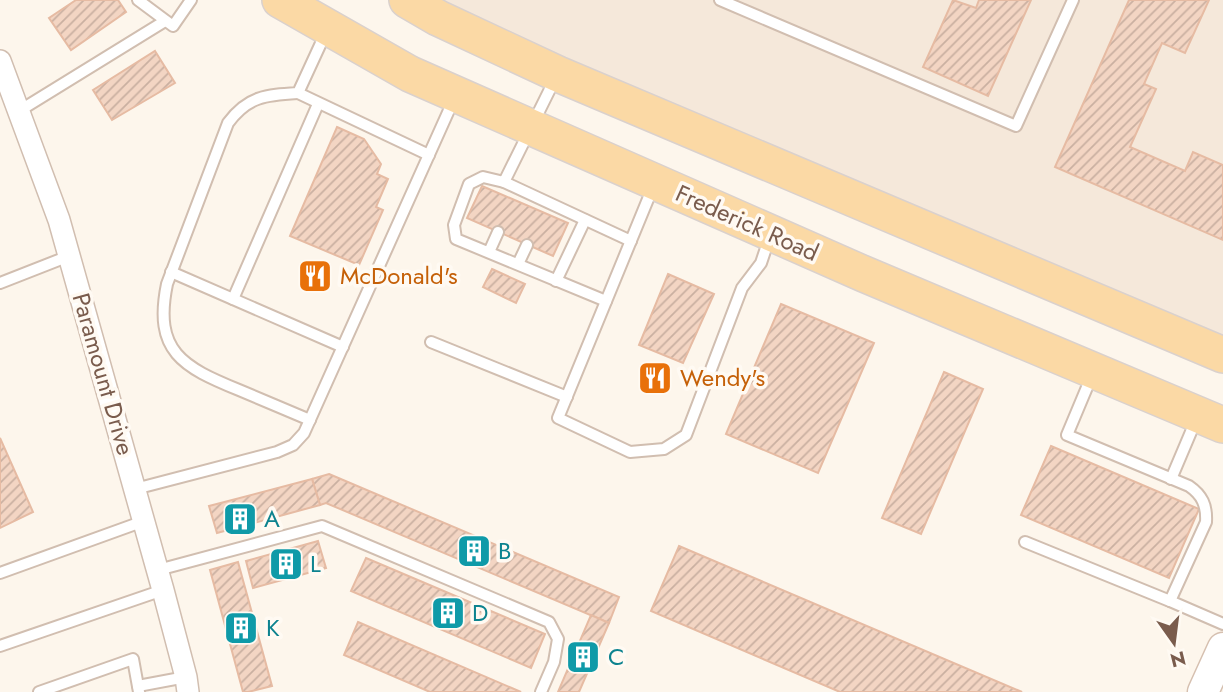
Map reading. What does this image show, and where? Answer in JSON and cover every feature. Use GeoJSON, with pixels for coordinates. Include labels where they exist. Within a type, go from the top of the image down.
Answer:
{"type":"FeatureCollection","features":[{"type":"Feature","properties":{"kind":"main road","name":"Frederick Road"},"geometry":{"type":"LineString","coordinates":[[280,0],[410,74],[456,95],[771,233],[1211,420]]}},
{"type":"Feature","properties":{"kind":"main road"},"geometry":{"type":"LineString","coordinates":[[407,0],[438,18],[558,74],[1223,355]]}},
{"type":"Feature","properties":{"kind":"main road"},"geometry":{"type":"LineString","coordinates":[[1203,692],[1223,648]]}},
{"type":"Feature","properties":{"kind":"street","name":"Paramount Drive"},"geometry":{"type":"LineString","coordinates":[[0,61],[59,220],[161,580],[187,684]]}},
{"type":"Feature","properties":{"kind":"lane"},"geometry":{"type":"LineString","coordinates":[[138,0],[173,26],[191,0]]}},
{"type":"Feature","properties":{"kind":"lane"},"geometry":{"type":"LineString","coordinates":[[720,0],[1016,125],[1073,0]]}},
{"type":"Feature","properties":{"kind":"lane"},"geometry":{"type":"LineString","coordinates":[[19,111],[165,20]]}},
{"type":"Feature","properties":{"kind":"lane"},"geometry":{"type":"LineString","coordinates":[[298,93],[328,27]]}},
{"type":"Feature","properties":{"kind":"lane"},"geometry":{"type":"LineString","coordinates":[[503,182],[558,74]]}},
{"type":"Feature","properties":{"kind":"lane"},"geometry":{"type":"LineString","coordinates":[[310,420],[200,374],[183,362],[173,350],[164,331],[162,308],[171,272],[228,123],[239,108],[256,99],[272,94],[298,93],[429,155]]}},
{"type":"Feature","properties":{"kind":"lane"},"geometry":{"type":"LineString","coordinates":[[135,489],[277,452],[293,445],[304,433],[456,95]]}},
{"type":"Feature","properties":{"kind":"lane"},"geometry":{"type":"LineString","coordinates":[[233,299],[318,104]]}},
{"type":"Feature","properties":{"kind":"lane"},"geometry":{"type":"LineString","coordinates":[[606,301],[456,239],[454,225],[469,184],[484,177],[503,182],[515,194],[543,207],[585,220],[631,241]]}},
{"type":"Feature","properties":{"kind":"lane"},"geometry":{"type":"LineString","coordinates":[[655,182],[558,418],[630,452],[664,449],[686,435],[741,288],[761,262],[771,233]]}},
{"type":"Feature","properties":{"kind":"lane"},"geometry":{"type":"LineString","coordinates":[[556,281],[585,220]]}},
{"type":"Feature","properties":{"kind":"lane"},"geometry":{"type":"LineString","coordinates":[[489,252],[498,232]]}},
{"type":"Feature","properties":{"kind":"lane"},"geometry":{"type":"LineString","coordinates":[[518,264],[527,245]]}},
{"type":"Feature","properties":{"kind":"lane"},"geometry":{"type":"LineString","coordinates":[[0,283],[69,256]]}},
{"type":"Feature","properties":{"kind":"lane"},"geometry":{"type":"LineString","coordinates":[[171,272],[342,347]]}},
{"type":"Feature","properties":{"kind":"lane"},"geometry":{"type":"LineString","coordinates":[[431,342],[567,397]]}},
{"type":"Feature","properties":{"kind":"lane"},"geometry":{"type":"LineString","coordinates":[[1094,371],[1067,435],[1189,486],[1200,494],[1207,510],[1206,522],[1170,601]]}},
{"type":"Feature","properties":{"kind":"lane"},"geometry":{"type":"LineString","coordinates":[[1171,479],[1211,420]]}},
{"type":"Feature","properties":{"kind":"lane"},"geometry":{"type":"LineString","coordinates":[[0,573],[144,521]]}},
{"type":"Feature","properties":{"kind":"lane"},"geometry":{"type":"LineString","coordinates":[[0,646],[161,580],[322,526],[550,622],[558,639],[554,662],[541,692]]}},
{"type":"Feature","properties":{"kind":"lane"},"geometry":{"type":"LineString","coordinates":[[1025,542],[1223,624]]}},
{"type":"Feature","properties":{"kind":"lane"},"geometry":{"type":"LineString","coordinates":[[39,692],[133,659],[138,689],[187,684]]}},
{"type":"Feature","properties":{"kind":"shaded area"},"geometry":{"type":"Polygon","coordinates":[[[407,0],[1223,0],[1223,355],[407,0]]]}},
{"type":"Feature","properties":{"kind":"building"},"geometry":{"type":"Polygon","coordinates":[[[76,0],[118,0],[126,12],[71,50],[49,18],[76,0]]]}},
{"type":"Feature","properties":{"kind":"building"},"geometry":{"type":"Polygon","coordinates":[[[953,0],[976,8],[979,0],[1031,0],[988,96],[923,67],[953,0]]]}},
{"type":"Feature","properties":{"kind":"building"},"geometry":{"type":"Polygon","coordinates":[[[1129,0],[1209,0],[1185,53],[1162,43],[1144,84],[1156,89],[1130,147],[1185,171],[1193,152],[1223,165],[1223,240],[1055,167],[1129,0]]]}},
{"type":"Feature","properties":{"kind":"building"},"geometry":{"type":"Polygon","coordinates":[[[155,51],[175,83],[112,120],[93,90],[155,51]]]}},
{"type":"Feature","properties":{"kind":"building"},"geometry":{"type":"Polygon","coordinates":[[[337,127],[364,139],[381,164],[377,174],[388,179],[376,207],[383,210],[359,265],[290,236],[337,127]]]}},
{"type":"Feature","properties":{"kind":"building"},"geometry":{"type":"Polygon","coordinates":[[[482,186],[568,223],[553,256],[467,218],[482,186]]]}},
{"type":"Feature","properties":{"kind":"building"},"geometry":{"type":"Polygon","coordinates":[[[492,269],[525,284],[516,303],[483,287],[492,269]]]}},
{"type":"Feature","properties":{"kind":"building"},"geometry":{"type":"Polygon","coordinates":[[[668,274],[714,294],[683,363],[639,345],[668,274]]]}},
{"type":"Feature","properties":{"kind":"building"},"geometry":{"type":"Polygon","coordinates":[[[781,304],[874,343],[818,473],[726,434],[781,304]]]}},
{"type":"Feature","properties":{"kind":"building"},"geometry":{"type":"Polygon","coordinates":[[[944,372],[983,389],[921,534],[882,518],[944,372]]]}},
{"type":"Feature","properties":{"kind":"building"},"geometry":{"type":"Polygon","coordinates":[[[0,438],[33,512],[0,528],[0,438]]]}},
{"type":"Feature","properties":{"kind":"building"},"geometry":{"type":"Polygon","coordinates":[[[1051,446],[1199,509],[1169,578],[1021,515],[1051,446]]]}},
{"type":"Feature","properties":{"kind":"building","name":"B"},"geometry":{"type":"Polygon","coordinates":[[[329,474],[619,597],[609,623],[326,503],[320,505],[312,479],[329,474]]]}},
{"type":"Feature","properties":{"kind":"building","name":"A"},"geometry":{"type":"Polygon","coordinates":[[[312,479],[320,505],[217,533],[209,506],[312,479]]]}},
{"type":"Feature","properties":{"kind":"building","name":"L"},"geometry":{"type":"Polygon","coordinates":[[[318,541],[326,568],[253,588],[246,561],[318,541]]]}},
{"type":"Feature","properties":{"kind":"building"},"geometry":{"type":"Polygon","coordinates":[[[679,546],[1022,692],[840,692],[651,611],[679,546]]]}},
{"type":"Feature","properties":{"kind":"building","name":"D"},"geometry":{"type":"Polygon","coordinates":[[[366,558],[545,634],[531,668],[351,591],[366,558]]]}},
{"type":"Feature","properties":{"kind":"building","name":"K"},"geometry":{"type":"Polygon","coordinates":[[[238,562],[272,686],[248,692],[243,692],[210,570],[238,562]]]}},
{"type":"Feature","properties":{"kind":"building","name":"C"},"geometry":{"type":"Polygon","coordinates":[[[591,615],[609,623],[579,692],[558,692],[591,615]]]}},
{"type":"Feature","properties":{"kind":"building"},"geometry":{"type":"Polygon","coordinates":[[[358,622],[521,692],[430,692],[344,655],[358,622]]]}},
{"type":"Feature","properties":{"kind":"place","name":"McDonald's"},"geometry":{"type":"Point","coordinates":[315,276]}},
{"type":"Feature","properties":{"kind":"place","name":"Wendy's"},"geometry":{"type":"Point","coordinates":[655,378]}},
{"type":"Feature","properties":{"kind":"place","name":"A"},"geometry":{"type":"Point","coordinates":[240,519]}},
{"type":"Feature","properties":{"kind":"place","name":"B"},"geometry":{"type":"Point","coordinates":[474,551]}},
{"type":"Feature","properties":{"kind":"place","name":"L"},"geometry":{"type":"Point","coordinates":[286,564]}},
{"type":"Feature","properties":{"kind":"place","name":"D"},"geometry":{"type":"Point","coordinates":[448,613]}},
{"type":"Feature","properties":{"kind":"place","name":"K"},"geometry":{"type":"Point","coordinates":[241,628]}},
{"type":"Feature","properties":{"kind":"place","name":"C"},"geometry":{"type":"Point","coordinates":[583,657]}}]}
